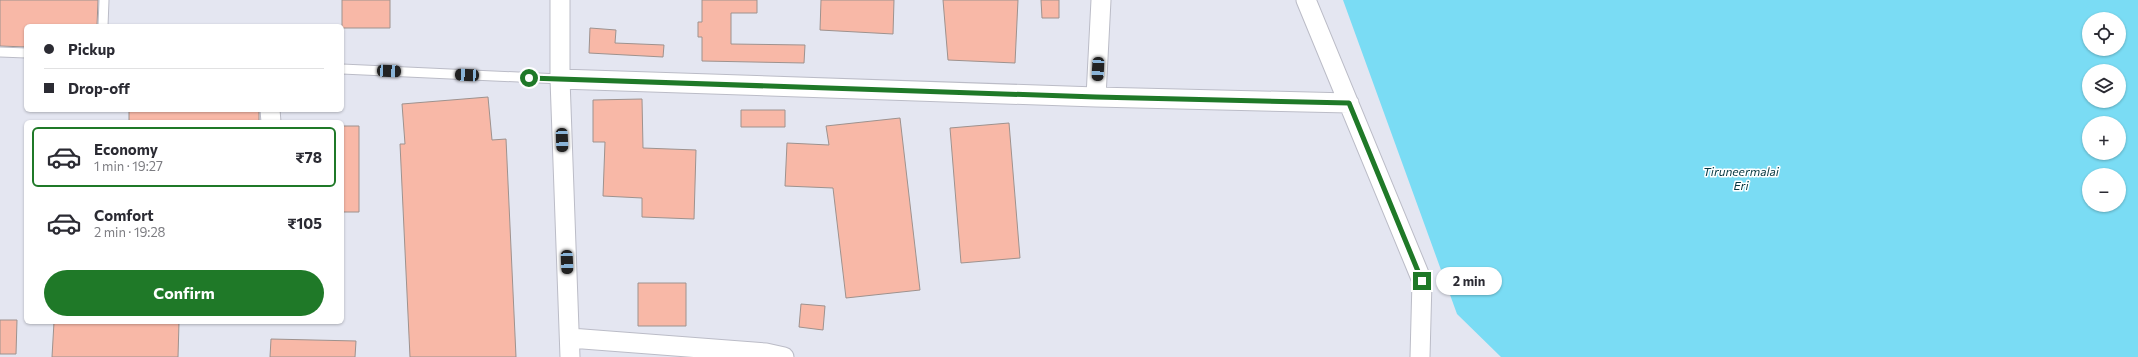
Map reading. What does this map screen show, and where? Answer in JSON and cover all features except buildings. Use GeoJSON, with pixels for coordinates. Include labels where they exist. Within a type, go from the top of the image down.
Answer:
{"type":"FeatureCollection","features":[{"type":"Feature","properties":{"kind":"street"},"geometry":{"type":"LineString","coordinates":[[560,0],[560,80],[570,357]]}},
{"type":"Feature","properties":{"kind":"street"},"geometry":{"type":"LineString","coordinates":[[1096,97],[1101,0]]}},
{"type":"Feature","properties":{"kind":"street"},"geometry":{"type":"LineString","coordinates":[[1306,0],[1422,281],[1420,357]]}},
{"type":"Feature","properties":{"kind":"street"},"geometry":{"type":"LineString","coordinates":[[560,80],[1096,97],[1349,103]]}},
{"type":"Feature","properties":{"kind":"street"},"geometry":{"type":"LineString","coordinates":[[570,338],[766,353],[784,357]]}},
{"type":"Feature","properties":{"kind":"lane"},"geometry":{"type":"LineString","coordinates":[[103,24],[104,0]]}},
{"type":"Feature","properties":{"kind":"lane"},"geometry":{"type":"LineString","coordinates":[[0,52],[24,53]]}},
{"type":"Feature","properties":{"kind":"lane"},"geometry":{"type":"LineString","coordinates":[[344,69],[560,80]]}},
{"type":"Feature","properties":{"kind":"water","name":"Tiruneermalai Eri"},"geometry":{"type":"Polygon","coordinates":[[[1343,0],[2138,0],[2138,357],[1501,357],[1457,314],[1343,0]]]}},
{"type":"Feature","properties":{"kind":"route"},"geometry":{"type":"LineString","coordinates":[[529,78],[1096,97],[1349,103],[1422,281]]}}]}
